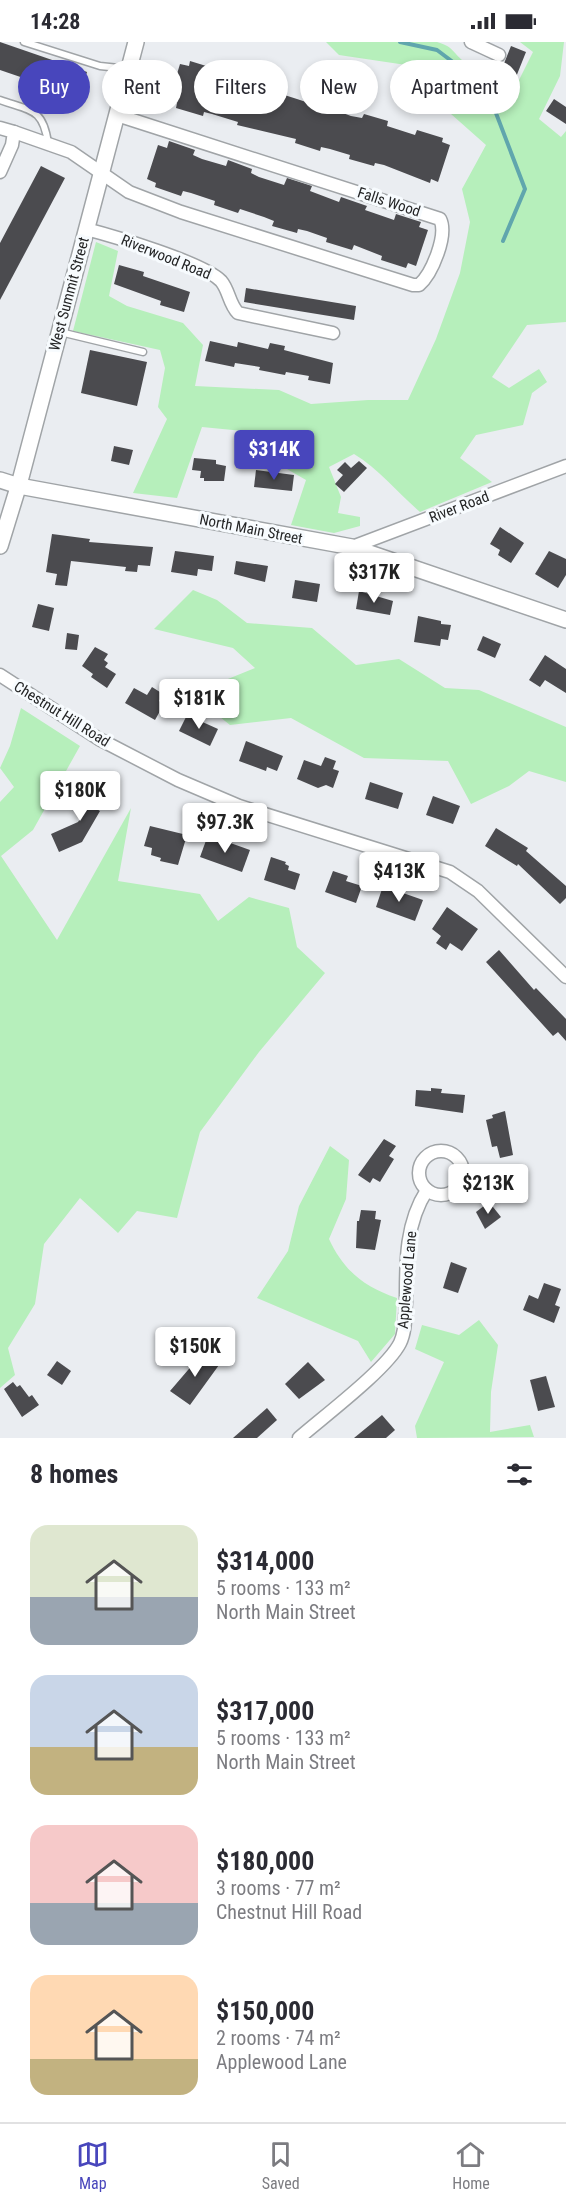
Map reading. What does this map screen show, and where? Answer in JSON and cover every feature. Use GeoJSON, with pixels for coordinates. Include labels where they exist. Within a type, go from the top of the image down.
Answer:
{"type":"FeatureCollection","features":[{"type":"Feature","properties":{"kind":"street","name":"West Summit Street"},"geometry":{"type":"LineString","coordinates":[[131,60],[136,42]]}},
{"type":"Feature","properties":{"kind":"street"},"geometry":{"type":"LineString","coordinates":[[471,42],[499,55]]}},
{"type":"Feature","properties":{"kind":"street","name":"West Summit Street"},"geometry":{"type":"LineString","coordinates":[[0,546],[60,332],[117,115]]}},
{"type":"Feature","properties":{"kind":"street","name":"Falls Wood"},"geometry":{"type":"LineString","coordinates":[[102,172],[129,192],[181,212],[413,285],[419,285],[426,279],[443,233],[440,219],[423,212],[117,115]]}},
{"type":"Feature","properties":{"kind":"street"},"geometry":{"type":"LineString","coordinates":[[0,128],[71,152],[102,172]]}},
{"type":"Feature","properties":{"kind":"street"},"geometry":{"type":"LineString","coordinates":[[0,172],[12,145],[14,132]]}},
{"type":"Feature","properties":{"kind":"street","name":"Riverwood Road"},"geometry":{"type":"LineString","coordinates":[[86,229],[164,254],[220,280],[229,294],[233,308],[238,312],[333,333]]}},
{"type":"Feature","properties":{"kind":"street","name":"River Road"},"geometry":{"type":"LineString","coordinates":[[352,547],[566,466]]}},
{"type":"Feature","properties":{"kind":"street","name":"North Main Street"},"geometry":{"type":"LineString","coordinates":[[0,480],[18,486],[352,547],[566,620]]}},
{"type":"Feature","properties":{"kind":"street","name":"Chestnut Hill Road"},"geometry":{"type":"LineString","coordinates":[[0,675],[99,739],[239,806],[450,872],[478,891],[566,977]]}},
{"type":"Feature","properties":{"kind":"street","name":"Applewood Lane"},"geometry":{"type":"LineString","coordinates":[[299,1438],[359,1386],[400,1344],[405,1324],[407,1248],[415,1211],[427,1190]]}},
{"type":"Feature","properties":{"kind":"lane"},"geometry":{"type":"LineString","coordinates":[[24,42],[102,66]]}},
{"type":"Feature","properties":{"kind":"lane"},"geometry":{"type":"LineString","coordinates":[[0,100],[35,112],[45,123],[48,144]]}},
{"type":"Feature","properties":{"kind":"lane"},"geometry":{"type":"LineString","coordinates":[[60,332],[143,352]]}},
{"type":"Feature","properties":{"kind":"green space"},"geometry":{"type":"Polygon","coordinates":[[[326,42],[437,42],[450,48],[462,60],[390,60],[390,63],[339,55],[326,42]]]}},
{"type":"Feature","properties":{"kind":"green space"},"geometry":{"type":"Polygon","coordinates":[[[520,42],[564,42],[560,76],[539,119],[561,137],[566,131],[566,322],[527,325],[492,377],[509,388],[539,369],[547,382],[532,393],[523,425],[476,435],[460,458],[492,482],[420,512],[380,474],[354,454],[329,467],[341,497],[338,513],[360,517],[360,526],[334,533],[291,525],[306,480],[280,465],[251,458],[243,431],[202,427],[177,498],[133,493],[167,419],[158,407],[165,368],[160,350],[73,331],[96,242],[118,251],[109,296],[127,306],[183,323],[203,345],[195,386],[279,390],[311,404],[408,400],[436,339],[460,273],[470,222],[462,189],[486,145],[451,114],[520,114],[520,78],[533,52],[520,42]]]}},
{"type":"Feature","properties":{"kind":"green space"},"geometry":{"type":"Polygon","coordinates":[[[193,590],[217,600],[247,623],[312,628],[356,665],[399,659],[445,688],[479,690],[566,727],[566,782],[529,771],[509,786],[471,804],[448,761],[364,758],[291,718],[230,725],[191,694],[255,668],[233,648],[154,629],[193,590]]]}},
{"type":"Feature","properties":{"kind":"green space"},"geometry":{"type":"Polygon","coordinates":[[[21,708],[80,746],[33,830],[1,856],[57,940],[131,808],[118,881],[200,894],[218,921],[249,897],[289,908],[297,947],[325,973],[259,1052],[200,1132],[177,1218],[137,1211],[118,1233],[80,1198],[44,1244],[35,1304],[8,1348],[15,1375],[0,1388],[0,802],[14,787],[0,768],[10,746],[21,708]]]}},
{"type":"Feature","properties":{"kind":"green space"},"geometry":{"type":"Polygon","coordinates":[[[330,1146],[349,1160],[346,1199],[329,1239],[341,1260],[356,1276],[375,1289],[397,1298],[395,1334],[371,1362],[358,1341],[257,1298],[288,1251],[299,1206],[330,1146]]]}},
{"type":"Feature","properties":{"kind":"green space"},"geometry":{"type":"Polygon","coordinates":[[[479,1320],[498,1345],[491,1392],[490,1432],[530,1425],[534,1437],[417,1438],[415,1426],[444,1362],[415,1349],[422,1325],[459,1335],[479,1320]]]}},
{"type":"Feature","properties":{"kind":"building"},"geometry":{"type":"Polygon","coordinates":[[[0,42],[52,60],[18,60],[18,76],[0,70],[0,42]]]}},
{"type":"Feature","properties":{"kind":"building"},"geometry":{"type":"Polygon","coordinates":[[[511,46],[526,52],[520,67],[520,60],[505,60],[511,46]]]}},
{"type":"Feature","properties":{"kind":"building"},"geometry":{"type":"Polygon","coordinates":[[[190,61],[194,62],[194,113],[182,110],[182,64],[189,66],[190,61]]]}},
{"type":"Feature","properties":{"kind":"building"},"geometry":{"type":"Polygon","coordinates":[[[288,96],[300,100],[300,114],[346,114],[362,118],[364,114],[388,121],[387,126],[415,135],[417,130],[443,138],[442,142],[450,145],[438,182],[431,179],[430,183],[384,165],[375,163],[374,166],[349,159],[350,155],[321,147],[320,151],[295,143],[296,139],[237,125],[238,122],[212,114],[288,114],[288,96]]]}},
{"type":"Feature","properties":{"kind":"building"},"geometry":{"type":"Polygon","coordinates":[[[554,99],[566,107],[566,124],[546,111],[554,99]]]}},
{"type":"Feature","properties":{"kind":"building"},"geometry":{"type":"Polygon","coordinates":[[[169,141],[195,150],[193,155],[202,159],[226,166],[228,160],[252,169],[251,173],[259,177],[284,185],[287,178],[312,186],[310,191],[339,202],[341,197],[367,206],[365,210],[394,220],[396,214],[421,222],[419,227],[428,230],[416,266],[408,263],[406,268],[381,260],[382,256],[354,245],[352,250],[326,242],[327,238],[307,231],[298,229],[297,233],[272,226],[274,221],[240,209],[238,213],[214,205],[215,201],[191,193],[183,191],[181,196],[155,187],[156,183],[147,179],[158,145],[167,148],[169,141]]]}},
{"type":"Feature","properties":{"kind":"building"},"geometry":{"type":"Polygon","coordinates":[[[41,166],[65,178],[0,300],[0,243],[41,166]]]}},
{"type":"Feature","properties":{"kind":"building"},"geometry":{"type":"Polygon","coordinates":[[[119,265],[144,272],[143,276],[190,292],[184,312],[160,305],[161,301],[114,284],[119,265]]]}},
{"type":"Feature","properties":{"kind":"building"},"geometry":{"type":"Polygon","coordinates":[[[246,288],[356,306],[354,320],[244,302],[246,288]]]}},
{"type":"Feature","properties":{"kind":"building"},"geometry":{"type":"Polygon","coordinates":[[[210,341],[237,347],[238,342],[268,349],[270,343],[285,346],[284,350],[333,363],[330,384],[308,380],[309,376],[286,372],[285,375],[259,370],[260,367],[235,363],[234,367],[205,361],[210,341]]]}},
{"type":"Feature","properties":{"kind":"building"},"geometry":{"type":"Polygon","coordinates":[[[90,350],[147,362],[137,406],[81,393],[90,350]]]}},
{"type":"Feature","properties":{"kind":"building"},"geometry":{"type":"Polygon","coordinates":[[[114,446],[133,450],[129,465],[111,461],[114,446]]]}},
{"type":"Feature","properties":{"kind":"building"},"geometry":{"type":"Polygon","coordinates":[[[194,458],[216,460],[216,464],[226,466],[224,481],[204,481],[204,478],[200,478],[201,471],[192,470],[194,458]]]}},
{"type":"Feature","properties":{"kind":"building"},"geometry":{"type":"Polygon","coordinates":[[[359,461],[367,468],[344,492],[335,484],[343,475],[337,470],[345,462],[351,468],[359,461]]]}},
{"type":"Feature","properties":{"kind":"building"},"geometry":{"type":"Polygon","coordinates":[[[256,470],[294,475],[292,491],[254,487],[256,470]]]}},
{"type":"Feature","properties":{"kind":"building"},"geometry":{"type":"Polygon","coordinates":[[[500,527],[524,543],[511,563],[498,555],[500,550],[490,544],[500,527]]]}},
{"type":"Feature","properties":{"kind":"building"},"geometry":{"type":"Polygon","coordinates":[[[52,534],[90,539],[89,542],[153,547],[150,566],[138,565],[137,572],[125,571],[126,567],[71,561],[67,586],[55,585],[57,574],[46,572],[52,534]]]}},
{"type":"Feature","properties":{"kind":"building"},"geometry":{"type":"Polygon","coordinates":[[[175,551],[214,556],[212,571],[198,569],[197,576],[171,572],[175,551]]]}},
{"type":"Feature","properties":{"kind":"building"},"geometry":{"type":"Polygon","coordinates":[[[549,551],[566,559],[566,575],[558,588],[535,574],[549,551]]]}},
{"type":"Feature","properties":{"kind":"building"},"geometry":{"type":"Polygon","coordinates":[[[236,561],[268,566],[265,582],[234,574],[236,561]]]}},
{"type":"Feature","properties":{"kind":"building"},"geometry":{"type":"Polygon","coordinates":[[[295,580],[320,584],[317,602],[292,598],[295,580]]]}},
{"type":"Feature","properties":{"kind":"building"},"geometry":{"type":"Polygon","coordinates":[[[359,591],[393,601],[390,615],[356,609],[359,591]]]}},
{"type":"Feature","properties":{"kind":"building"},"geometry":{"type":"Polygon","coordinates":[[[38,604],[54,608],[49,631],[32,627],[38,604]]]}},
{"type":"Feature","properties":{"kind":"building"},"geometry":{"type":"Polygon","coordinates":[[[418,616],[451,625],[448,640],[441,639],[440,646],[414,642],[418,616]]]}},
{"type":"Feature","properties":{"kind":"building"},"geometry":{"type":"Polygon","coordinates":[[[67,633],[79,635],[77,650],[65,649],[67,633]]]}},
{"type":"Feature","properties":{"kind":"building"},"geometry":{"type":"Polygon","coordinates":[[[483,636],[501,644],[495,658],[477,650],[483,636]]]}},
{"type":"Feature","properties":{"kind":"building"},"geometry":{"type":"Polygon","coordinates":[[[95,647],[108,654],[104,660],[108,663],[105,667],[116,674],[107,688],[91,677],[93,674],[82,666],[95,647]]]}},
{"type":"Feature","properties":{"kind":"building"},"geometry":{"type":"Polygon","coordinates":[[[545,655],[566,669],[566,693],[545,680],[540,687],[529,680],[545,655]]]}},
{"type":"Feature","properties":{"kind":"building"},"geometry":{"type":"Polygon","coordinates":[[[152,687],[163,694],[159,701],[164,704],[155,720],[125,703],[134,688],[147,695],[152,687]]]}},
{"type":"Feature","properties":{"kind":"building"},"geometry":{"type":"Polygon","coordinates":[[[187,715],[218,729],[210,746],[179,731],[187,715]]]}},
{"type":"Feature","properties":{"kind":"building"},"geometry":{"type":"Polygon","coordinates":[[[246,741],[283,756],[277,771],[267,767],[266,771],[239,761],[246,741]]]}},
{"type":"Feature","properties":{"kind":"building"},"geometry":{"type":"Polygon","coordinates":[[[325,757],[336,761],[333,769],[339,771],[333,788],[326,785],[318,788],[297,779],[304,760],[321,766],[325,757]]]}},
{"type":"Feature","properties":{"kind":"building"},"geometry":{"type":"Polygon","coordinates":[[[370,782],[403,793],[398,809],[365,799],[370,782]]]}},
{"type":"Feature","properties":{"kind":"building"},"geometry":{"type":"Polygon","coordinates":[[[90,785],[104,793],[95,808],[100,811],[82,842],[59,852],[51,834],[78,822],[86,810],[78,805],[90,785]]]}},
{"type":"Feature","properties":{"kind":"building"},"geometry":{"type":"Polygon","coordinates":[[[433,796],[460,806],[453,824],[426,815],[433,796]]]}},
{"type":"Feature","properties":{"kind":"building"},"geometry":{"type":"Polygon","coordinates":[[[150,826],[187,835],[178,865],[160,861],[161,858],[151,855],[152,848],[144,846],[150,826]]]}},
{"type":"Feature","properties":{"kind":"building"},"geometry":{"type":"Polygon","coordinates":[[[496,828],[528,848],[526,851],[566,886],[566,898],[560,904],[518,864],[517,866],[485,846],[496,828]]]}},
{"type":"Feature","properties":{"kind":"building"},"geometry":{"type":"Polygon","coordinates":[[[208,835],[250,850],[242,872],[200,857],[208,835]]]}},
{"type":"Feature","properties":{"kind":"building"},"geometry":{"type":"Polygon","coordinates":[[[271,857],[286,862],[285,864],[289,866],[288,870],[300,874],[295,890],[264,880],[271,857]]]}},
{"type":"Feature","properties":{"kind":"building"},"geometry":{"type":"Polygon","coordinates":[[[333,871],[348,876],[346,881],[362,886],[356,903],[325,892],[333,871]]]}},
{"type":"Feature","properties":{"kind":"building"},"geometry":{"type":"Polygon","coordinates":[[[383,886],[423,900],[415,921],[376,907],[383,886]]]}},
{"type":"Feature","properties":{"kind":"building"},"geometry":{"type":"Polygon","coordinates":[[[447,907],[478,929],[462,951],[450,943],[446,950],[436,943],[441,936],[432,929],[447,907]]]}},
{"type":"Feature","properties":{"kind":"building"},"geometry":{"type":"Polygon","coordinates":[[[499,950],[534,990],[536,988],[566,1019],[566,1041],[558,1032],[553,1036],[486,962],[499,950]]]}},
{"type":"Feature","properties":{"kind":"building"},"geometry":{"type":"Polygon","coordinates":[[[431,1088],[442,1089],[441,1093],[465,1095],[463,1113],[415,1106],[416,1090],[431,1091],[431,1088]]]}},
{"type":"Feature","properties":{"kind":"building"},"geometry":{"type":"Polygon","coordinates":[[[505,1111],[513,1155],[500,1158],[497,1146],[492,1147],[486,1120],[493,1118],[492,1115],[505,1111]]]}},
{"type":"Feature","properties":{"kind":"building"},"geometry":{"type":"Polygon","coordinates":[[[384,1139],[396,1146],[389,1156],[394,1159],[380,1182],[373,1178],[370,1183],[358,1175],[384,1139]]]}},
{"type":"Feature","properties":{"kind":"building"},"geometry":{"type":"Polygon","coordinates":[[[489,1202],[501,1217],[485,1229],[476,1212],[489,1202]]]}},
{"type":"Feature","properties":{"kind":"building"},"geometry":{"type":"Polygon","coordinates":[[[361,1210],[376,1211],[375,1219],[381,1220],[375,1250],[356,1248],[357,1221],[359,1221],[361,1210]]]}},
{"type":"Feature","properties":{"kind":"building"},"geometry":{"type":"Polygon","coordinates":[[[451,1262],[467,1268],[458,1293],[443,1288],[451,1262]]]}},
{"type":"Feature","properties":{"kind":"building"},"geometry":{"type":"Polygon","coordinates":[[[544,1283],[561,1289],[555,1305],[560,1307],[554,1323],[523,1310],[529,1295],[538,1299],[544,1283]]]}},
{"type":"Feature","properties":{"kind":"building"},"geometry":{"type":"Polygon","coordinates":[[[198,1350],[219,1365],[190,1405],[170,1391],[194,1363],[190,1360],[198,1350]]]}},
{"type":"Feature","properties":{"kind":"building"},"geometry":{"type":"Polygon","coordinates":[[[57,1361],[71,1371],[62,1385],[47,1375],[57,1361]]]}},
{"type":"Feature","properties":{"kind":"building"},"geometry":{"type":"Polygon","coordinates":[[[308,1362],[325,1380],[299,1399],[285,1384],[308,1362]]]}},
{"type":"Feature","properties":{"kind":"building"},"geometry":{"type":"Polygon","coordinates":[[[546,1376],[555,1407],[538,1411],[530,1380],[546,1376]]]}},
{"type":"Feature","properties":{"kind":"building"},"geometry":{"type":"Polygon","coordinates":[[[13,1382],[17,1387],[20,1385],[29,1397],[32,1395],[39,1405],[22,1417],[4,1389],[13,1382]]]}},
{"type":"Feature","properties":{"kind":"building"},"geometry":{"type":"Polygon","coordinates":[[[267,1408],[277,1420],[257,1438],[233,1438],[267,1408]]]}},
{"type":"Feature","properties":{"kind":"building"},"geometry":{"type":"Polygon","coordinates":[[[382,1415],[395,1430],[386,1438],[354,1438],[382,1415]]]}},
{"type":"Feature","properties":{"kind":"waterway"},"geometry":{"type":"LineString","coordinates":[[400,42],[437,50],[486,87],[525,189],[503,241]]}}]}
